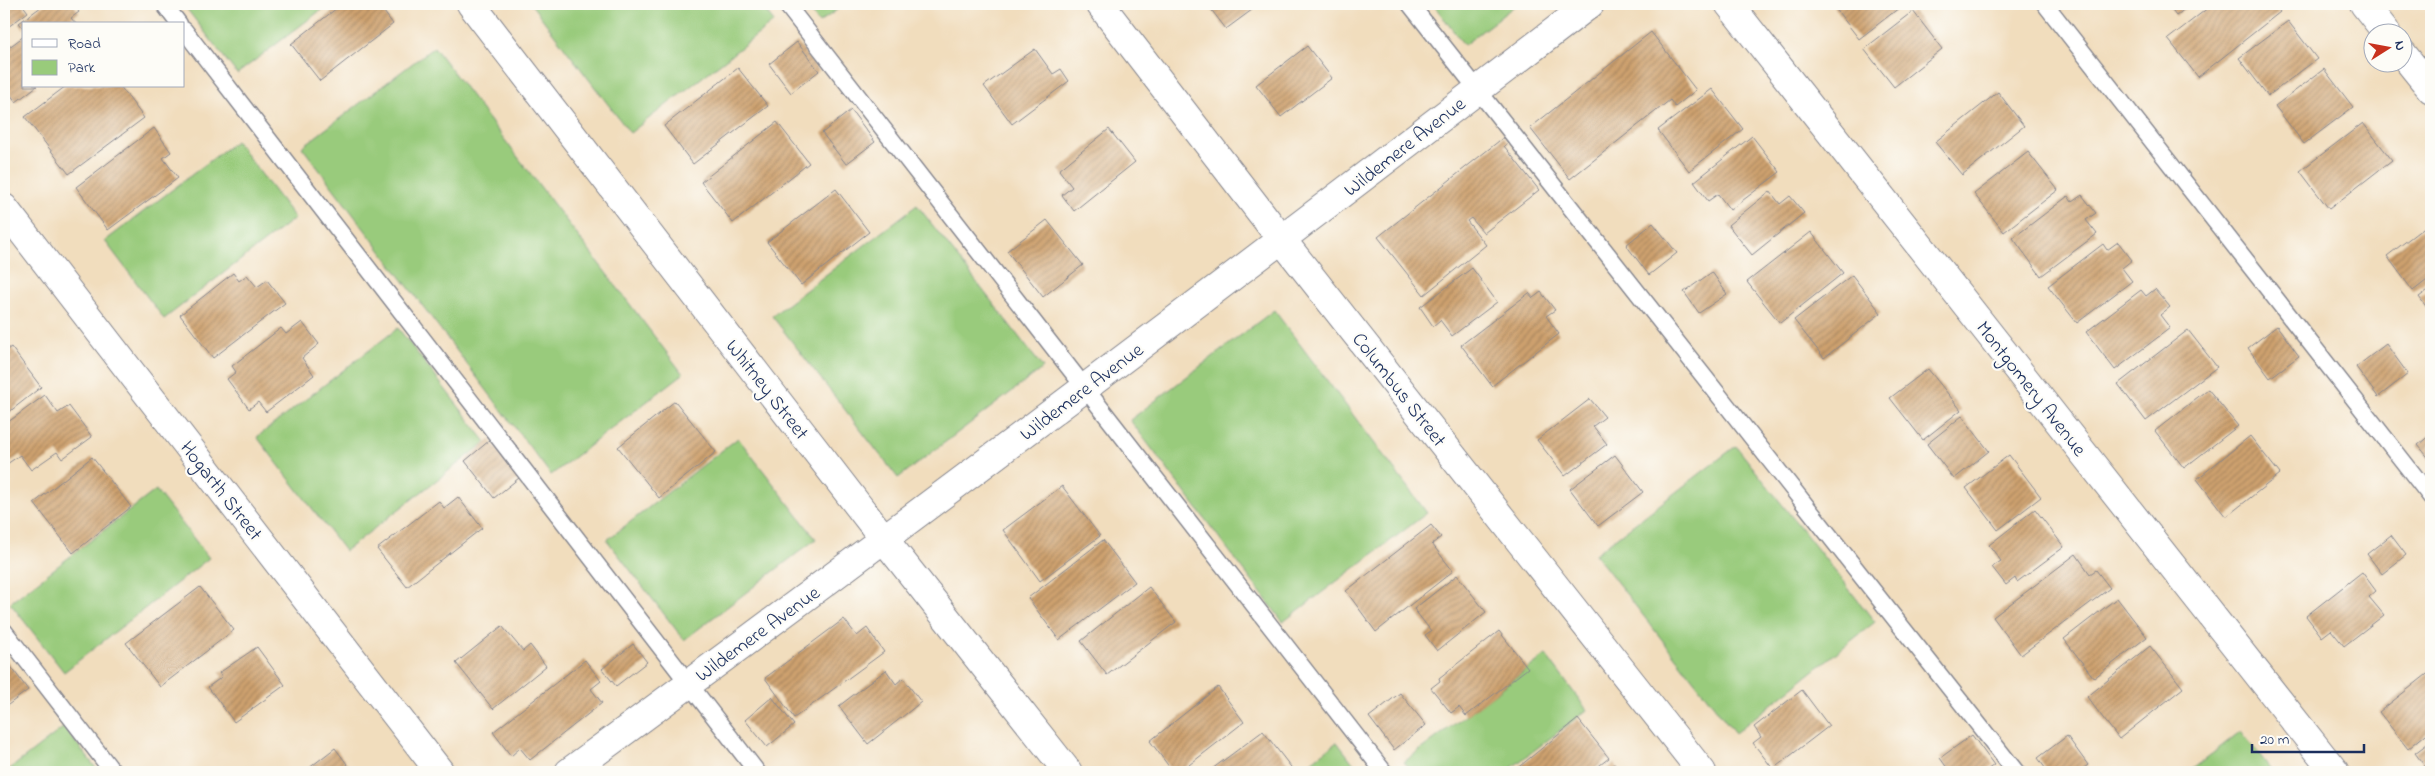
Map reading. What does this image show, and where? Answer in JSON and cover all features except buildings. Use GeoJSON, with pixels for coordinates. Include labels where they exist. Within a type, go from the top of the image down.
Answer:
{"type":"FeatureCollection","features":[{"type":"Feature","properties":{"kind":"street","name":"Whitney Street"},"geometry":{"type":"LineString","coordinates":[[471,4],[884,539],[1068,772]]}},
{"type":"Feature","properties":{"kind":"street","name":"Columbus Street"},"geometry":{"type":"LineString","coordinates":[[1100,4],[1282,240],[1702,772]]}},
{"type":"Feature","properties":{"kind":"street","name":"Wildemere Avenue"},"geometry":{"type":"LineString","coordinates":[[569,772],[1084,389],[1590,4]]}},
{"type":"Feature","properties":{"kind":"street","name":"Montgomery Avenue"},"geometry":{"type":"LineString","coordinates":[[1729,4],[2336,772]]}},
{"type":"Feature","properties":{"kind":"street"},"geometry":{"type":"LineString","coordinates":[[2364,4],[2378,22]]}},
{"type":"Feature","properties":{"kind":"street"},"geometry":{"type":"LineString","coordinates":[[2412,65],[2431,89]]}},
{"type":"Feature","properties":{"kind":"street","name":"Hogarth Street"},"geometry":{"type":"LineString","coordinates":[[4,208],[440,772]]}},
{"type":"Feature","properties":{"kind":"lane"},"geometry":{"type":"LineString","coordinates":[[164,4],[178,22]]}},
{"type":"Feature","properties":{"kind":"lane"},"geometry":{"type":"LineString","coordinates":[[786,4],[1384,772]]}},
{"type":"Feature","properties":{"kind":"lane"},"geometry":{"type":"LineString","coordinates":[[1410,4],[2016,772]]}},
{"type":"Feature","properties":{"kind":"lane"},"geometry":{"type":"LineString","coordinates":[[2044,4],[2431,497]]}},
{"type":"Feature","properties":{"kind":"lane"},"geometry":{"type":"LineString","coordinates":[[185,31],[757,772]]}},
{"type":"Feature","properties":{"kind":"lane"},"geometry":{"type":"LineString","coordinates":[[4,631],[113,772]]}},
{"type":"Feature","properties":{"kind":"green space"},"geometry":{"type":"Polygon","coordinates":[[[183,4],[329,4],[237,74],[183,4]]]}},
{"type":"Feature","properties":{"kind":"green space"},"geometry":{"type":"Polygon","coordinates":[[[531,4],[760,4],[774,22],[630,133],[531,4]]]}},
{"type":"Feature","properties":{"kind":"green space"},"geometry":{"type":"Polygon","coordinates":[[[805,4],[845,4],[819,23],[805,4]]]}},
{"type":"Feature","properties":{"kind":"green space"},"geometry":{"type":"Polygon","coordinates":[[[1433,4],[1517,4],[1464,45],[1433,4]]]}},
{"type":"Feature","properties":{"kind":"green space"},"geometry":{"type":"Polygon","coordinates":[[[434,47],[683,374],[551,475],[302,147],[434,47]]]}},
{"type":"Feature","properties":{"kind":"green space"},"geometry":{"type":"Polygon","coordinates":[[[236,141],[295,218],[164,319],[105,241],[236,141]]]}},
{"type":"Feature","properties":{"kind":"green space"},"geometry":{"type":"Polygon","coordinates":[[[917,205],[1043,368],[898,478],[772,316],[917,205]]]}},
{"type":"Feature","properties":{"kind":"green space"},"geometry":{"type":"Polygon","coordinates":[[[1274,310],[1427,513],[1283,622],[1130,420],[1274,310]]]}},
{"type":"Feature","properties":{"kind":"green space"},"geometry":{"type":"Polygon","coordinates":[[[398,328],[486,442],[345,551],[257,437],[398,328]]]}},
{"type":"Feature","properties":{"kind":"green space"},"geometry":{"type":"Polygon","coordinates":[[[738,438],[816,539],[684,640],[607,540],[738,438]]]}},
{"type":"Feature","properties":{"kind":"green space"},"geometry":{"type":"Polygon","coordinates":[[[1736,446],[1875,622],[1735,733],[1595,554],[1736,446]]]}},
{"type":"Feature","properties":{"kind":"green space"},"geometry":{"type":"Polygon","coordinates":[[[156,490],[209,558],[64,672],[10,603],[156,490]]]}},
{"type":"Feature","properties":{"kind":"green space"},"geometry":{"type":"Polygon","coordinates":[[[1546,655],[1587,710],[1506,772],[1412,772],[1404,762],[1546,655]]]}},
{"type":"Feature","properties":{"kind":"green space"},"geometry":{"type":"Polygon","coordinates":[[[64,727],[99,772],[6,772],[64,727]]]}},
{"type":"Feature","properties":{"kind":"green space"},"geometry":{"type":"Polygon","coordinates":[[[2241,731],[2273,772],[2189,772],[2241,731]]]}},
{"type":"Feature","properties":{"kind":"green space"},"geometry":{"type":"Polygon","coordinates":[[[1337,742],[1360,772],[1298,772],[1337,742]]]}}]}
